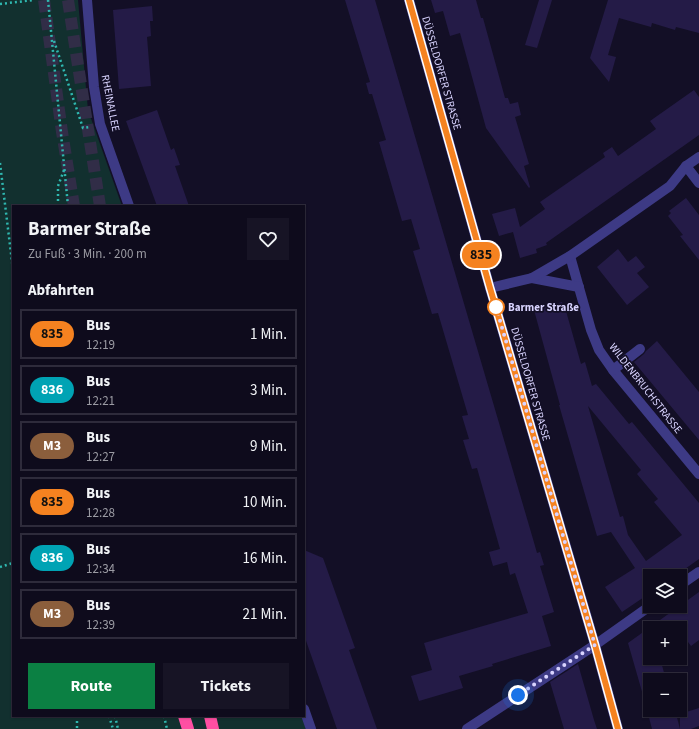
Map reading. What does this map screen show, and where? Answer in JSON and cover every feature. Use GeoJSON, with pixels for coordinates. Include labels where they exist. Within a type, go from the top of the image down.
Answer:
{"type":"FeatureCollection","features":[{"type":"Feature","properties":{"kind":"highway"},"geometry":{"type":"LineString","coordinates":[[184,717],[188,729]]}},
{"type":"Feature","properties":{"kind":"highway"},"geometry":{"type":"LineString","coordinates":[[210,717],[213,729]]}},
{"type":"Feature","properties":{"kind":"street","name":"RHEINALLEE"},"geometry":{"type":"LineString","coordinates":[[87,0],[94,87],[100,124],[129,205]]}},
{"type":"Feature","properties":{"kind":"street","name":"DÜSSELDORFER STRASSE"},"geometry":{"type":"LineString","coordinates":[[409,0],[490,288],[595,645],[618,729]]}},
{"type":"Feature","properties":{"kind":"street"},"geometry":{"type":"LineString","coordinates":[[490,288],[532,278],[570,256],[670,186],[686,166],[699,157]]}},
{"type":"Feature","properties":{"kind":"street"},"geometry":{"type":"LineString","coordinates":[[686,166],[699,182]]}},
{"type":"Feature","properties":{"kind":"street","name":"WILDENBRUCHSTRASSE"},"geometry":{"type":"LineString","coordinates":[[570,256],[591,330],[599,350],[699,474]]}},
{"type":"Feature","properties":{"kind":"street"},"geometry":{"type":"LineString","coordinates":[[532,278],[579,287]]}},
{"type":"Feature","properties":{"kind":"street"},"geometry":{"type":"LineString","coordinates":[[614,370],[640,350]]}},
{"type":"Feature","properties":{"kind":"street"},"geometry":{"type":"LineString","coordinates":[[687,580],[699,572]]}},
{"type":"Feature","properties":{"kind":"street"},"geometry":{"type":"LineString","coordinates":[[467,729],[595,645],[643,611]]}},
{"type":"Feature","properties":{"kind":"street"},"geometry":{"type":"LineString","coordinates":[[305,712],[311,729]]}},
{"type":"Feature","properties":{"kind":"path"},"geometry":{"type":"LineString","coordinates":[[0,4],[34,0]]}},
{"type":"Feature","properties":{"kind":"path"},"geometry":{"type":"LineString","coordinates":[[48,0],[68,205]]}},
{"type":"Feature","properties":{"kind":"path"},"geometry":{"type":"LineString","coordinates":[[52,37],[83,128],[100,124]]}},
{"type":"Feature","properties":{"kind":"path"},"geometry":{"type":"LineString","coordinates":[[0,163],[12,262]]}},
{"type":"Feature","properties":{"kind":"path"},"geometry":{"type":"LineString","coordinates":[[58,205],[58,186],[64,169]]}},
{"type":"Feature","properties":{"kind":"path"},"geometry":{"type":"LineString","coordinates":[[0,567],[12,563]]}},
{"type":"Feature","properties":{"kind":"path"},"geometry":{"type":"LineString","coordinates":[[77,717],[77,729]]}},
{"type":"Feature","properties":{"kind":"path"},"geometry":{"type":"LineString","coordinates":[[109,717],[113,729]]}},
{"type":"Feature","properties":{"kind":"path"},"geometry":{"type":"LineString","coordinates":[[115,717],[118,729]]}},
{"type":"Feature","properties":{"kind":"path"},"geometry":{"type":"LineString","coordinates":[[164,717],[167,729]]}},
{"type":"Feature","properties":{"kind":"green space"},"geometry":{"type":"Polygon","coordinates":[[[0,0],[78,0],[88,110],[122,205],[12,205],[12,717],[302,717],[306,729],[0,729],[0,0]]]}},
{"type":"Feature","properties":{"kind":"building"},"geometry":{"type":"Polygon","coordinates":[[[345,0],[375,0],[537,553],[540,552],[544,565],[540,566],[554,612],[542,616],[551,646],[459,676],[463,688],[419,701],[411,676],[432,670],[424,643],[528,613],[515,573],[510,575],[507,562],[493,566],[489,552],[500,549],[477,468],[472,469],[463,440],[469,439],[462,416],[468,415],[438,313],[432,314],[413,251],[420,249],[411,219],[402,221],[379,142],[386,140],[372,94],[369,94],[366,83],[370,82],[345,0]]]}},
{"type":"Feature","properties":{"kind":"building"},"geometry":{"type":"Polygon","coordinates":[[[431,0],[476,0],[481,18],[483,18],[505,98],[508,98],[510,104],[518,102],[521,115],[515,117],[529,164],[524,166],[529,188],[486,128],[460,33],[450,36],[443,11],[435,13],[431,0]]]}},
{"type":"Feature","properties":{"kind":"building"},"geometry":{"type":"Polygon","coordinates":[[[539,0],[552,0],[537,48],[525,45],[539,0]]]}},
{"type":"Feature","properties":{"kind":"building"},"geometry":{"type":"Polygon","coordinates":[[[608,0],[699,0],[699,33],[676,27],[675,30],[652,23],[651,27],[619,18],[608,55],[616,57],[609,82],[590,58],[608,0]]]}},
{"type":"Feature","properties":{"kind":"building"},"geometry":{"type":"Polygon","coordinates":[[[152,6],[153,21],[150,21],[151,36],[147,37],[151,86],[119,89],[113,10],[152,6]]]}},
{"type":"Feature","properties":{"kind":"building"},"geometry":{"type":"Polygon","coordinates":[[[694,90],[699,97],[699,135],[546,243],[547,245],[536,249],[537,253],[520,258],[513,232],[499,236],[492,214],[515,208],[520,227],[545,209],[540,202],[605,157],[603,153],[612,147],[618,156],[656,129],[650,121],[694,90]]]}},
{"type":"Feature","properties":{"kind":"building"},"geometry":{"type":"Polygon","coordinates":[[[157,110],[171,150],[174,148],[180,165],[175,166],[189,205],[157,205],[126,121],[157,110]]]}},
{"type":"Feature","properties":{"kind":"building"},"geometry":{"type":"Polygon","coordinates":[[[686,198],[699,215],[699,260],[680,236],[683,235],[668,216],[671,213],[669,211],[686,198]]]}},
{"type":"Feature","properties":{"kind":"building"},"geometry":{"type":"Polygon","coordinates":[[[618,249],[628,262],[636,256],[645,267],[637,273],[649,287],[627,305],[597,267],[618,249]]]}},
{"type":"Feature","properties":{"kind":"building"},"geometry":{"type":"Polygon","coordinates":[[[562,302],[581,364],[585,362],[592,386],[596,384],[629,424],[632,422],[699,503],[699,559],[685,569],[643,569],[643,598],[622,612],[605,587],[635,568],[611,532],[597,536],[534,310],[562,302]],[[588,406],[620,517],[623,516],[628,535],[646,561],[682,535],[654,502],[658,499],[637,474],[641,470],[588,406]]]}},
{"type":"Feature","properties":{"kind":"building"},"geometry":{"type":"Polygon","coordinates":[[[657,341],[699,392],[699,440],[634,362],[657,341]]]}},
{"type":"Feature","properties":{"kind":"building"},"geometry":{"type":"Polygon","coordinates":[[[305,550],[323,558],[355,648],[349,650],[377,729],[337,729],[305,638],[305,550]]]}},
{"type":"Feature","properties":{"kind":"building"},"geometry":{"type":"Polygon","coordinates":[[[699,592],[699,640],[691,646],[688,642],[687,643],[687,621],[659,621],[670,613],[687,613],[687,601],[699,592]]]}},
{"type":"Feature","properties":{"kind":"building"},"geometry":{"type":"Polygon","coordinates":[[[643,632],[643,665],[662,665],[664,673],[643,673],[643,695],[628,643],[643,632]]]}},
{"type":"Feature","properties":{"kind":"building"},"geometry":{"type":"Polygon","coordinates":[[[578,664],[597,729],[564,729],[550,682],[578,664]]]}},
{"type":"Feature","properties":{"kind":"building"},"geometry":{"type":"Polygon","coordinates":[[[699,708],[699,726],[691,729],[680,729],[680,717],[687,717],[687,712],[699,708]]]}},
{"type":"Feature","properties":{"kind":"building"},"geometry":{"type":"Polygon","coordinates":[[[649,717],[677,717],[680,729],[652,729],[649,717]]]}},
{"type":"Feature","properties":{"kind":"tunnel"},"geometry":{"type":"LineString","coordinates":[[44,0],[62,132],[74,205]]}},
{"type":"Feature","properties":{"kind":"tunnel"},"geometry":{"type":"LineString","coordinates":[[68,0],[100,205]]}},
{"type":"Feature","properties":{"kind":"bus line","name":"835"},"geometry":{"type":"LineString","coordinates":[[409,0],[490,288],[595,645],[618,729]]}},
{"type":"Feature","properties":{"kind":"place","name":"Barmer Straße"},"geometry":{"type":"Point","coordinates":[496,307]}},
{"type":"Feature","properties":{"kind":"route"},"geometry":{"type":"LineString","coordinates":[[496,307],[595,645],[518,695]]}}]}
